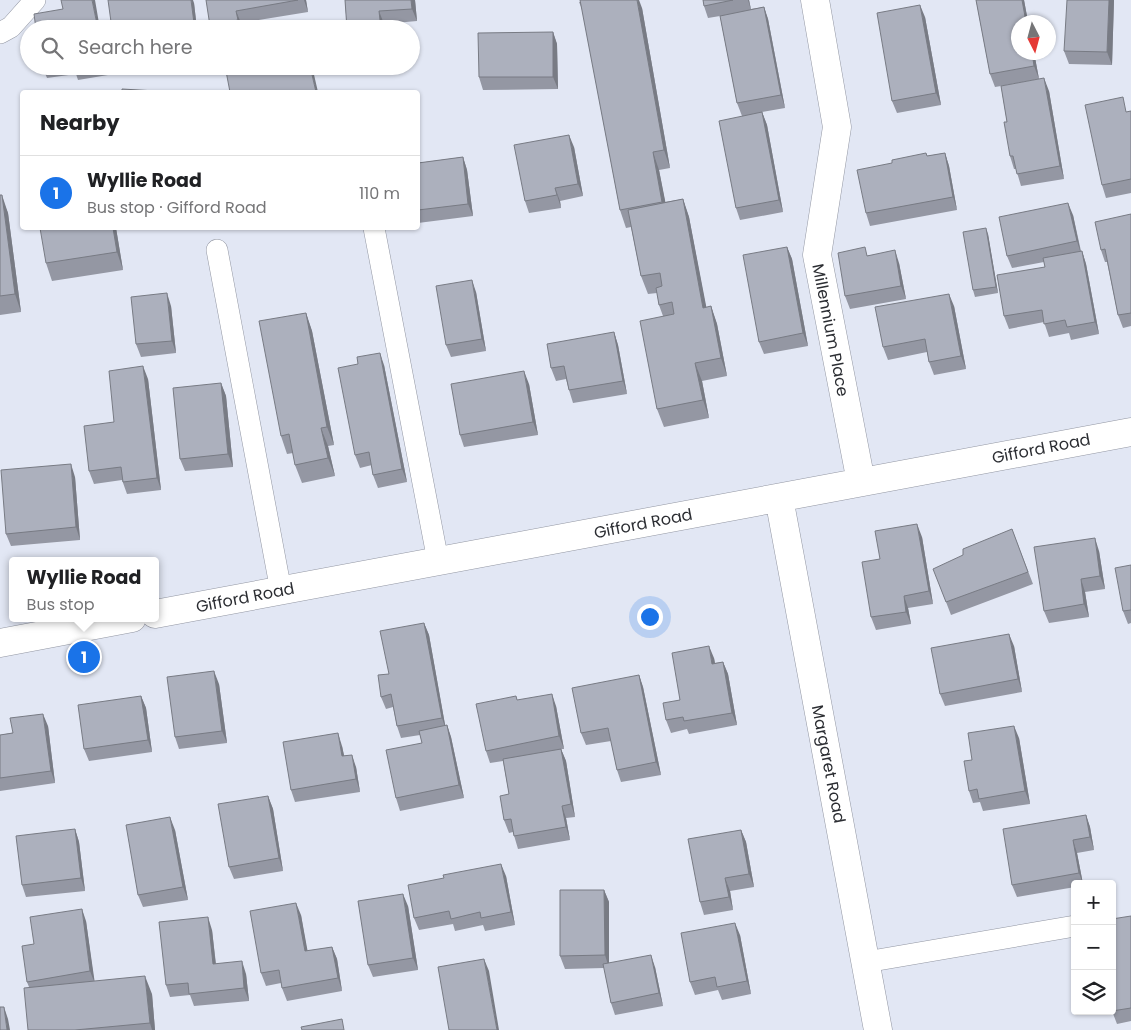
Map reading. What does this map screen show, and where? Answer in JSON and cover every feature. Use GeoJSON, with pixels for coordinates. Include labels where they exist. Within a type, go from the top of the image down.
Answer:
{"type":"FeatureCollection","features":[{"type":"Feature","properties":{"kind":"street","name":"Millennium Place"},"geometry":{"type":"LineString","coordinates":[[816,0],[837,127],[817,255],[861,482]]}},
{"type":"Feature","properties":{"kind":"street","name":"Gifford Road"},"geometry":{"type":"LineString","coordinates":[[159,613],[1131,432]]}},
{"type":"Feature","properties":{"kind":"street","name":"Margaret Road"},"geometry":{"type":"LineString","coordinates":[[779,498],[878,1030]]}},
{"type":"Feature","properties":{"kind":"street"},"geometry":{"type":"LineString","coordinates":[[0,643],[111,622]]}},
{"type":"Feature","properties":{"kind":"lane"},"geometry":{"type":"LineString","coordinates":[[0,34],[11,27],[35,0]]}},
{"type":"Feature","properties":{"kind":"lane"},"geometry":{"type":"LineString","coordinates":[[374,230],[438,562]]}},
{"type":"Feature","properties":{"kind":"lane"},"geometry":{"type":"LineString","coordinates":[[217,250],[280,591]]}},
{"type":"Feature","properties":{"kind":"lane"},"geometry":{"type":"LineString","coordinates":[[866,962],[1071,927]]}},
{"type":"Feature","properties":{"kind":"building"},"geometry":{"type":"Polygon","coordinates":[[[61,0],[92,0],[96,20],[35,20],[34,14],[63,9],[61,0]]]}},
{"type":"Feature","properties":{"kind":"building"},"geometry":{"type":"Polygon","coordinates":[[[108,0],[191,0],[194,20],[111,20],[108,0]]]}},
{"type":"Feature","properties":{"kind":"building"},"geometry":{"type":"Polygon","coordinates":[[[206,0],[298,0],[236,11],[238,20],[209,20],[206,0]]]}},
{"type":"Feature","properties":{"kind":"building"},"geometry":{"type":"Polygon","coordinates":[[[345,0],[411,0],[412,9],[379,11],[380,20],[346,20],[345,0]]]}},
{"type":"Feature","properties":{"kind":"building"},"geometry":{"type":"Polygon","coordinates":[[[580,0],[637,0],[664,150],[653,152],[662,202],[620,210],[580,0]]]}},
{"type":"Feature","properties":{"kind":"building"},"geometry":{"type":"Polygon","coordinates":[[[703,0],[733,0],[704,6],[703,0]]]}},
{"type":"Feature","properties":{"kind":"building"},"geometry":{"type":"Polygon","coordinates":[[[976,0],[1022,0],[1025,15],[1011,15],[1011,60],[1033,60],[1034,66],[990,74],[976,0]]]}},
{"type":"Feature","properties":{"kind":"building"},"geometry":{"type":"Polygon","coordinates":[[[1067,0],[1109,0],[1107,52],[1064,51],[1067,0]]]}},
{"type":"Feature","properties":{"kind":"building"},"geometry":{"type":"Polygon","coordinates":[[[920,5],[936,93],[892,101],[877,13],[920,5]]]}},
{"type":"Feature","properties":{"kind":"building"},"geometry":{"type":"Polygon","coordinates":[[[764,7],[781,95],[737,103],[720,16],[764,7]]]}},
{"type":"Feature","properties":{"kind":"building"},"geometry":{"type":"Polygon","coordinates":[[[553,32],[553,77],[479,77],[478,33],[553,32]]]}},
{"type":"Feature","properties":{"kind":"building"},"geometry":{"type":"Polygon","coordinates":[[[227,75],[312,75],[316,90],[230,90],[227,75]]]}},
{"type":"Feature","properties":{"kind":"building"},"geometry":{"type":"Polygon","coordinates":[[[1044,78],[1060,166],[1017,174],[1013,156],[1010,156],[1004,122],[1007,122],[1001,86],[1044,78]]]}},
{"type":"Feature","properties":{"kind":"building"},"geometry":{"type":"Polygon","coordinates":[[[1123,97],[1126,112],[1131,111],[1131,179],[1102,185],[1085,105],[1123,97]]]}},
{"type":"Feature","properties":{"kind":"building"},"geometry":{"type":"Polygon","coordinates":[[[762,112],[779,200],[736,208],[719,121],[762,112]]]}},
{"type":"Feature","properties":{"kind":"building"},"geometry":{"type":"Polygon","coordinates":[[[569,135],[578,184],[555,188],[557,195],[525,201],[514,145],[569,135]]]}},
{"type":"Feature","properties":{"kind":"building"},"geometry":{"type":"Polygon","coordinates":[[[926,153],[927,156],[945,153],[953,197],[866,213],[857,170],[892,163],[892,160],[926,153]]]}},
{"type":"Feature","properties":{"kind":"building"},"geometry":{"type":"Polygon","coordinates":[[[463,157],[468,204],[420,210],[420,163],[463,157]]]}},
{"type":"Feature","properties":{"kind":"building"},"geometry":{"type":"Polygon","coordinates":[[[0,195],[2,195],[15,294],[0,296],[0,195]]]}},
{"type":"Feature","properties":{"kind":"building"},"geometry":{"type":"Polygon","coordinates":[[[683,199],[703,308],[711,306],[721,358],[695,363],[703,400],[657,409],[640,321],[674,314],[672,302],[659,305],[656,288],[662,286],[660,273],[641,276],[628,210],[683,199]]]}},
{"type":"Feature","properties":{"kind":"building"},"geometry":{"type":"Polygon","coordinates":[[[1068,203],[1077,241],[1007,256],[999,217],[1068,203]]]}},
{"type":"Feature","properties":{"kind":"building"},"geometry":{"type":"Polygon","coordinates":[[[1131,214],[1131,313],[1118,315],[1105,249],[1101,250],[1095,222],[1131,214]]]}},
{"type":"Feature","properties":{"kind":"building"},"geometry":{"type":"Polygon","coordinates":[[[986,228],[996,287],[973,290],[963,232],[986,228]]]}},
{"type":"Feature","properties":{"kind":"building"},"geometry":{"type":"Polygon","coordinates":[[[40,230],[113,230],[117,252],[46,263],[40,230]]]}},
{"type":"Feature","properties":{"kind":"building"},"geometry":{"type":"Polygon","coordinates":[[[787,247],[803,333],[759,342],[743,255],[787,247]]]}},
{"type":"Feature","properties":{"kind":"building"},"geometry":{"type":"Polygon","coordinates":[[[865,247],[867,256],[895,250],[901,286],[845,296],[838,253],[865,247]]]}},
{"type":"Feature","properties":{"kind":"building"},"geometry":{"type":"Polygon","coordinates":[[[1082,251],[1095,322],[1067,327],[1065,320],[1044,324],[1042,310],[1004,316],[997,275],[1045,267],[1043,258],[1082,251]]]}},
{"type":"Feature","properties":{"kind":"building"},"geometry":{"type":"Polygon","coordinates":[[[472,280],[482,339],[446,345],[436,286],[472,280]]]}},
{"type":"Feature","properties":{"kind":"building"},"geometry":{"type":"Polygon","coordinates":[[[167,293],[172,341],[136,344],[131,297],[167,293]]]}},
{"type":"Feature","properties":{"kind":"building"},"geometry":{"type":"Polygon","coordinates":[[[949,294],[961,356],[929,362],[925,339],[883,347],[875,307],[949,294]]]}},
{"type":"Feature","properties":{"kind":"building"},"geometry":{"type":"Polygon","coordinates":[[[306,313],[327,427],[321,428],[328,458],[295,465],[289,434],[281,436],[259,321],[306,313]]]}},
{"type":"Feature","properties":{"kind":"building"},"geometry":{"type":"Polygon","coordinates":[[[614,332],[623,381],[569,390],[564,366],[551,368],[547,344],[614,332]]]}},
{"type":"Feature","properties":{"kind":"building"},"geometry":{"type":"Polygon","coordinates":[[[380,353],[402,469],[373,475],[369,452],[355,455],[338,368],[358,364],[357,357],[380,353]]]}},
{"type":"Feature","properties":{"kind":"building"},"geometry":{"type":"Polygon","coordinates":[[[143,366],[157,478],[123,482],[121,467],[89,471],[84,426],[114,422],[109,371],[143,366]]]}},
{"type":"Feature","properties":{"kind":"building"},"geometry":{"type":"Polygon","coordinates":[[[524,371],[533,422],[460,435],[451,384],[524,371]]]}},
{"type":"Feature","properties":{"kind":"building"},"geometry":{"type":"Polygon","coordinates":[[[221,383],[228,454],[180,459],[173,388],[221,383]]]}},
{"type":"Feature","properties":{"kind":"building"},"geometry":{"type":"Polygon","coordinates":[[[71,464],[76,527],[6,534],[1,470],[71,464]]]}},
{"type":"Feature","properties":{"kind":"building"},"geometry":{"type":"Polygon","coordinates":[[[917,524],[929,591],[904,596],[906,612],[871,617],[862,562],[880,559],[875,531],[917,524]]]}},
{"type":"Feature","properties":{"kind":"building"},"geometry":{"type":"Polygon","coordinates":[[[1012,529],[1028,572],[946,602],[933,569],[963,555],[963,549],[1012,529]]]}},
{"type":"Feature","properties":{"kind":"building"},"geometry":{"type":"Polygon","coordinates":[[[1095,538],[1100,576],[1081,579],[1084,604],[1044,611],[1034,547],[1095,538]]]}},
{"type":"Feature","properties":{"kind":"building"},"geometry":{"type":"Polygon","coordinates":[[[1131,565],[1131,610],[1123,611],[1115,568],[1131,565]]]}},
{"type":"Feature","properties":{"kind":"building"},"geometry":{"type":"Polygon","coordinates":[[[424,623],[442,718],[397,726],[391,694],[381,697],[378,675],[389,674],[380,631],[424,623]]]}},
{"type":"Feature","properties":{"kind":"building"},"geometry":{"type":"Polygon","coordinates":[[[1009,634],[1018,679],[940,694],[931,648],[1009,634]]]}},
{"type":"Feature","properties":{"kind":"building"},"geometry":{"type":"Polygon","coordinates":[[[709,646],[712,664],[723,662],[732,713],[684,721],[683,717],[666,720],[663,703],[680,700],[672,653],[709,646]]]}},
{"type":"Feature","properties":{"kind":"building"},"geometry":{"type":"Polygon","coordinates":[[[214,671],[222,731],[175,737],[167,677],[214,671]]]}},
{"type":"Feature","properties":{"kind":"building"},"geometry":{"type":"Polygon","coordinates":[[[639,675],[656,762],[617,770],[608,728],[581,733],[572,688],[639,675]]]}},
{"type":"Feature","properties":{"kind":"building"},"geometry":{"type":"Polygon","coordinates":[[[552,694],[559,736],[486,751],[476,704],[516,696],[517,700],[552,694]]]}},
{"type":"Feature","properties":{"kind":"building"},"geometry":{"type":"Polygon","coordinates":[[[141,696],[148,740],[84,749],[78,705],[141,696]]]}},
{"type":"Feature","properties":{"kind":"building"},"geometry":{"type":"Polygon","coordinates":[[[43,714],[51,771],[0,778],[0,735],[13,733],[10,718],[43,714]]]}},
{"type":"Feature","properties":{"kind":"building"},"geometry":{"type":"Polygon","coordinates":[[[447,725],[459,785],[396,798],[386,750],[422,743],[419,731],[447,725]]]}},
{"type":"Feature","properties":{"kind":"building"},"geometry":{"type":"Polygon","coordinates":[[[1014,726],[1025,791],[979,799],[977,789],[969,791],[964,761],[972,760],[968,733],[1014,726]]]}},
{"type":"Feature","properties":{"kind":"building"},"geometry":{"type":"Polygon","coordinates":[[[338,733],[342,756],[352,755],[356,779],[291,790],[283,742],[338,733]]]}},
{"type":"Feature","properties":{"kind":"building"},"geometry":{"type":"Polygon","coordinates":[[[561,749],[571,804],[562,806],[566,827],[514,836],[511,819],[504,820],[500,796],[509,794],[503,759],[561,749]]]}},
{"type":"Feature","properties":{"kind":"building"},"geometry":{"type":"Polygon","coordinates":[[[268,796],[279,858],[229,867],[218,804],[268,796]]]}},
{"type":"Feature","properties":{"kind":"building"},"geometry":{"type":"Polygon","coordinates":[[[1086,815],[1090,837],[1073,840],[1079,873],[1012,885],[1003,829],[1086,815]]]}},
{"type":"Feature","properties":{"kind":"building"},"geometry":{"type":"Polygon","coordinates":[[[170,817],[183,887],[138,895],[126,825],[170,817]]]}},
{"type":"Feature","properties":{"kind":"building"},"geometry":{"type":"Polygon","coordinates":[[[75,829],[81,878],[22,885],[16,836],[75,829]]]}},
{"type":"Feature","properties":{"kind":"building"},"geometry":{"type":"Polygon","coordinates":[[[741,830],[749,874],[725,878],[729,897],[700,902],[688,839],[741,830]]]}},
{"type":"Feature","properties":{"kind":"building"},"geometry":{"type":"Polygon","coordinates":[[[501,864],[511,912],[481,918],[480,912],[451,919],[449,911],[414,918],[408,885],[444,878],[443,875],[501,864]]]}},
{"type":"Feature","properties":{"kind":"building"},"geometry":{"type":"Polygon","coordinates":[[[560,890],[604,890],[605,955],[560,956],[560,890]]]}},
{"type":"Feature","properties":{"kind":"building"},"geometry":{"type":"Polygon","coordinates":[[[403,894],[413,958],[368,965],[358,901],[403,894]]]}},
{"type":"Feature","properties":{"kind":"building"},"geometry":{"type":"Polygon","coordinates":[[[296,903],[305,951],[332,947],[338,978],[282,988],[279,970],[261,973],[250,911],[296,903]]]}},
{"type":"Feature","properties":{"kind":"building"},"geometry":{"type":"Polygon","coordinates":[[[82,909],[90,971],[27,982],[22,946],[34,944],[30,917],[82,909]]]}},
{"type":"Feature","properties":{"kind":"building"},"geometry":{"type":"Polygon","coordinates":[[[1131,916],[1131,1008],[1116,1010],[1116,925],[1116,918],[1131,916]]]}},
{"type":"Feature","properties":{"kind":"building"},"geometry":{"type":"Polygon","coordinates":[[[208,917],[213,964],[242,961],[244,988],[189,994],[188,983],[166,985],[159,922],[208,917]]]}},
{"type":"Feature","properties":{"kind":"building"},"geometry":{"type":"Polygon","coordinates":[[[735,923],[747,981],[717,987],[715,977],[690,982],[681,933],[735,923]]]}},
{"type":"Feature","properties":{"kind":"building"},"geometry":{"type":"Polygon","coordinates":[[[651,955],[659,993],[611,1003],[603,964],[651,955]]]}},
{"type":"Feature","properties":{"kind":"building"},"geometry":{"type":"Polygon","coordinates":[[[484,959],[497,1030],[449,1030],[438,967],[484,959]]]}},
{"type":"Feature","properties":{"kind":"building"},"geometry":{"type":"Polygon","coordinates":[[[145,976],[150,1023],[75,1030],[28,1030],[24,988],[145,976]]]}},
{"type":"Feature","properties":{"kind":"building"},"geometry":{"type":"Polygon","coordinates":[[[0,1007],[4,1007],[7,1030],[0,1030],[0,1007]]]}},
{"type":"Feature","properties":{"kind":"building"},"geometry":{"type":"Polygon","coordinates":[[[342,1019],[344,1030],[302,1030],[301,1027],[342,1019]]]}},
{"type":"Feature","properties":{"kind":"place","name":"Wyllie Road"},"geometry":{"type":"Point","coordinates":[84,657]}}]}
